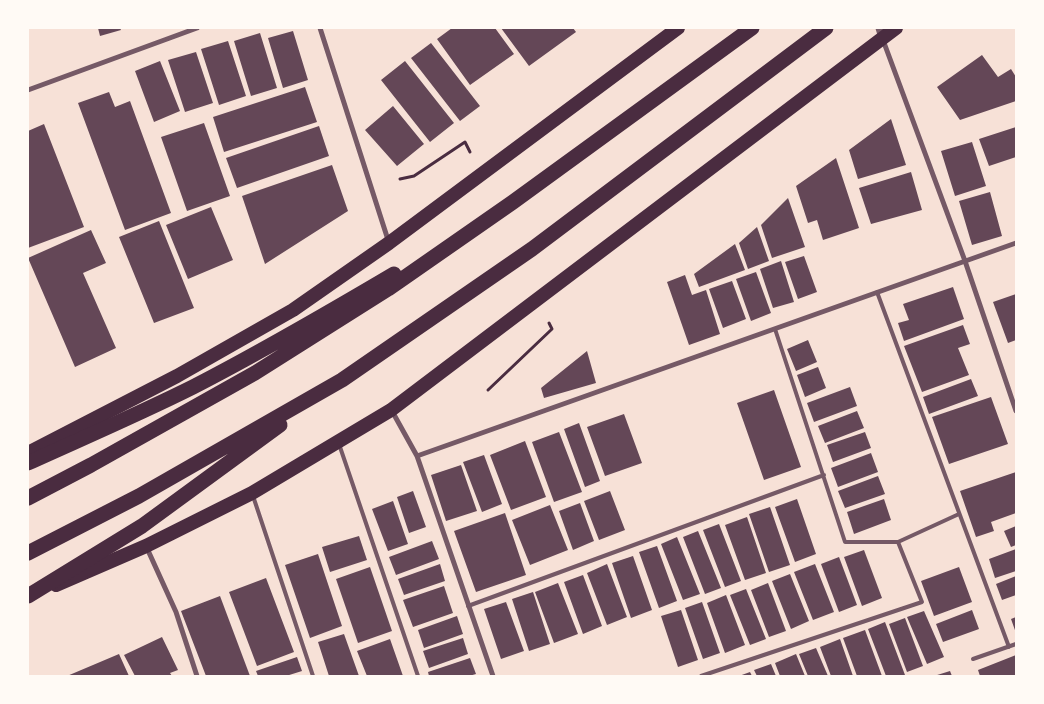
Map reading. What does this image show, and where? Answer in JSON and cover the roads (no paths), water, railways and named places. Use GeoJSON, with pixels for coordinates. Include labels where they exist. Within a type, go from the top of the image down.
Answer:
{"type":"FeatureCollection","features":[{"type":"Feature","properties":{"kind":"highway"},"geometry":{"type":"LineString","coordinates":[[28,453],[176,376],[293,310],[389,243],[678,28]]}},
{"type":"Feature","properties":{"kind":"highway"},"geometry":{"type":"LineString","coordinates":[[28,498],[255,373],[388,289],[513,202],[752,28]]}},
{"type":"Feature","properties":{"kind":"highway"},"geometry":{"type":"LineString","coordinates":[[28,597],[142,526],[342,380],[532,249],[826,28]]}},
{"type":"Feature","properties":{"kind":"highway"},"geometry":{"type":"LineString","coordinates":[[28,597],[146,546],[252,493],[391,410],[881,33],[896,28]]}},
{"type":"Feature","properties":{"kind":"highway"},"geometry":{"type":"LineString","coordinates":[[28,463],[201,382],[301,328],[513,202]]}},
{"type":"Feature","properties":{"kind":"highway"},"geometry":{"type":"LineString","coordinates":[[28,553],[139,496],[342,380]]}},
{"type":"Feature","properties":{"kind":"street"},"geometry":{"type":"LineString","coordinates":[[28,90],[196,28]]}},
{"type":"Feature","properties":{"kind":"street"},"geometry":{"type":"LineString","coordinates":[[320,28],[389,243]]}},
{"type":"Feature","properties":{"kind":"street"},"geometry":{"type":"LineString","coordinates":[[881,33],[965,261],[1016,411]]}},
{"type":"Feature","properties":{"kind":"street"},"geometry":{"type":"LineString","coordinates":[[417,456],[1016,243]]}},
{"type":"Feature","properties":{"kind":"street"},"geometry":{"type":"LineString","coordinates":[[391,410],[417,456],[493,676]]}},
{"type":"Feature","properties":{"kind":"street"},"geometry":{"type":"LineString","coordinates":[[146,546],[176,612],[198,676]]}},
{"type":"Feature","properties":{"kind":"lane"},"geometry":{"type":"LineString","coordinates":[[877,292],[1009,647]]}},
{"type":"Feature","properties":{"kind":"lane"},"geometry":{"type":"LineString","coordinates":[[775,329],[845,542],[898,542],[959,514]]}},
{"type":"Feature","properties":{"kind":"lane"},"geometry":{"type":"LineString","coordinates":[[338,442],[418,676]]}},
{"type":"Feature","properties":{"kind":"lane"},"geometry":{"type":"LineString","coordinates":[[468,606],[824,475]]}},
{"type":"Feature","properties":{"kind":"lane"},"geometry":{"type":"LineString","coordinates":[[252,493],[313,676]]}},
{"type":"Feature","properties":{"kind":"lane"},"geometry":{"type":"LineString","coordinates":[[701,676],[922,602],[898,542]]}},
{"type":"Feature","properties":{"kind":"lane"},"geometry":{"type":"LineString","coordinates":[[973,659],[1016,644]]}}]}
